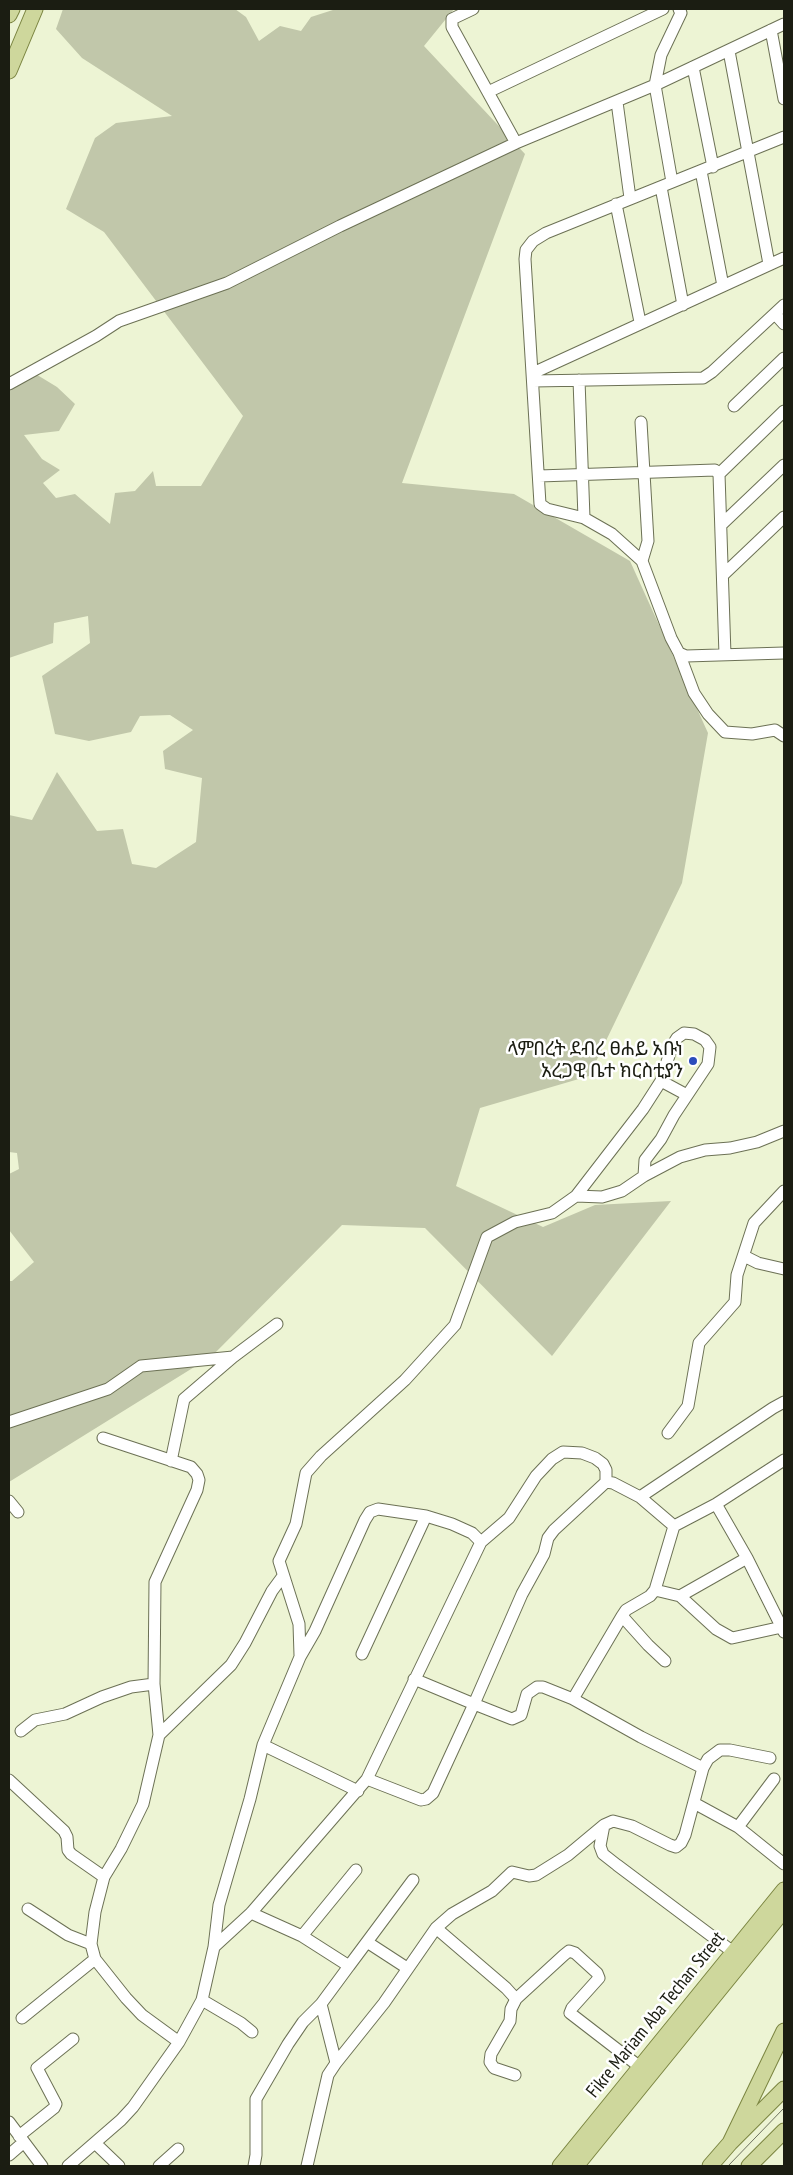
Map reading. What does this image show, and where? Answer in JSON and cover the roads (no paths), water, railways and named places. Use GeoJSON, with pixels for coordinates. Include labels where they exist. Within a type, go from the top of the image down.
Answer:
{"type":"FeatureCollection","features":[{"type":"Feature","properties":{"kind":"main road"},"geometry":{"type":"LineString","coordinates":[[9,15],[12,9]]}},
{"type":"Feature","properties":{"kind":"main road"},"geometry":{"type":"LineString","coordinates":[[9,71],[35,9]]}},
{"type":"Feature","properties":{"kind":"main road","name":"Fikre Mariam Aba Techan Street"},"geometry":{"type":"LineString","coordinates":[[560,2166],[784,1890]]}},
{"type":"Feature","properties":{"kind":"main road","name":"Fikre Mariam Aba Techan Street"},"geometry":{"type":"LineString","coordinates":[[576,2166],[784,1910]]}},
{"type":"Feature","properties":{"kind":"main road"},"geometry":{"type":"LineString","coordinates":[[730,2143],[784,2031]]}},
{"type":"Feature","properties":{"kind":"main road"},"geometry":{"type":"LineString","coordinates":[[710,2166],[730,2143],[784,2090]]}},
{"type":"Feature","properties":{"kind":"main road"},"geometry":{"type":"LineString","coordinates":[[749,2166],[784,2131]]}},
{"type":"Feature","properties":{"kind":"street"},"geometry":{"type":"LineString","coordinates":[[474,9],[452,20],[452,27],[516,143]]}},
{"type":"Feature","properties":{"kind":"street"},"geometry":{"type":"LineString","coordinates":[[488,92],[664,9]]}},
{"type":"Feature","properties":{"kind":"street"},"geometry":{"type":"LineString","coordinates":[[672,182],[655,85],[661,55],[681,13],[678,9]]}},
{"type":"Feature","properties":{"kind":"street"},"geometry":{"type":"LineString","coordinates":[[9,384],[96,336],[119,321],[226,283],[340,226],[516,143],[617,102],[784,24]]}},
{"type":"Feature","properties":{"kind":"street"},"geometry":{"type":"LineString","coordinates":[[771,30],[784,99]]}},
{"type":"Feature","properties":{"kind":"street"},"geometry":{"type":"LineString","coordinates":[[729,51],[769,264]]}},
{"type":"Feature","properties":{"kind":"street"},"geometry":{"type":"LineString","coordinates":[[693,67],[713,167]]}},
{"type":"Feature","properties":{"kind":"street"},"geometry":{"type":"LineString","coordinates":[[617,102],[630,198]]}},
{"type":"Feature","properties":{"kind":"street"},"geometry":{"type":"LineString","coordinates":[[784,138],[546,233],[533,241],[526,250],[525,259],[540,504],[547,509],[584,518],[612,534],[642,561],[694,693],[708,714],[725,732],[752,734],[775,730],[784,736]]}},
{"type":"Feature","properties":{"kind":"street"},"geometry":{"type":"LineString","coordinates":[[701,171],[723,286]]}},
{"type":"Feature","properties":{"kind":"street"},"geometry":{"type":"LineString","coordinates":[[661,187],[683,305]]}},
{"type":"Feature","properties":{"kind":"street"},"geometry":{"type":"LineString","coordinates":[[616,204],[640,322]]}},
{"type":"Feature","properties":{"kind":"street"},"geometry":{"type":"LineString","coordinates":[[533,377],[640,322],[683,305],[784,258]]}},
{"type":"Feature","properties":{"kind":"street"},"geometry":{"type":"LineString","coordinates":[[533,377],[579,380],[703,378],[712,372],[784,305]]}},
{"type":"Feature","properties":{"kind":"street"},"geometry":{"type":"LineString","coordinates":[[775,314],[784,324]]}},
{"type":"Feature","properties":{"kind":"street"},"geometry":{"type":"LineString","coordinates":[[734,406],[784,358]]}},
{"type":"Feature","properties":{"kind":"street"},"geometry":{"type":"LineString","coordinates":[[579,380],[584,518]]}},
{"type":"Feature","properties":{"kind":"street"},"geometry":{"type":"LineString","coordinates":[[719,474],[784,412]]}},
{"type":"Feature","properties":{"kind":"street"},"geometry":{"type":"LineString","coordinates":[[641,422],[648,542],[642,561]]}},
{"type":"Feature","properties":{"kind":"street"},"geometry":{"type":"LineString","coordinates":[[721,525],[784,465]]}},
{"type":"Feature","properties":{"kind":"street"},"geometry":{"type":"LineString","coordinates":[[539,476],[715,470],[719,474],[725,655]]}},
{"type":"Feature","properties":{"kind":"street"},"geometry":{"type":"LineString","coordinates":[[723,575],[784,517]]}},
{"type":"Feature","properties":{"kind":"street"},"geometry":{"type":"LineString","coordinates":[[679,653],[686,656],[784,653]]}},
{"type":"Feature","properties":{"kind":"street"},"geometry":{"type":"LineString","coordinates":[[300,1656],[299,1624],[279,1561],[296,1524],[306,1473],[321,1456],[405,1380],[455,1325],[487,1237],[515,1222],[552,1213],[576,1196],[638,1117],[661,1081],[672,1046],[680,1035],[684,1033],[694,1034],[705,1040],[710,1047],[708,1064],[661,1139],[645,1160],[644,1176]]}},
{"type":"Feature","properties":{"kind":"street"},"geometry":{"type":"LineString","coordinates":[[661,1081],[687,1095]]}},
{"type":"Feature","properties":{"kind":"street"},"geometry":{"type":"LineString","coordinates":[[576,1196],[602,1197],[622,1191],[644,1176],[680,1157],[705,1150],[730,1148],[756,1142],[784,1130]]}},
{"type":"Feature","properties":{"kind":"street"},"geometry":{"type":"LineString","coordinates":[[668,1433],[688,1406],[699,1343],[735,1302],[738,1275],[754,1223],[784,1191]]}},
{"type":"Feature","properties":{"kind":"street"},"geometry":{"type":"LineString","coordinates":[[744,1256],[784,1269]]}},
{"type":"Feature","properties":{"kind":"street"},"geometry":{"type":"LineString","coordinates":[[171,1461],[184,1399],[233,1357],[277,1324]]}},
{"type":"Feature","properties":{"kind":"street"},"geometry":{"type":"LineString","coordinates":[[9,1422],[108,1389],[141,1366],[233,1357]]}},
{"type":"Feature","properties":{"kind":"street"},"geometry":{"type":"LineString","coordinates":[[640,1498],[784,1402]]}},
{"type":"Feature","properties":{"kind":"street"},"geometry":{"type":"LineString","coordinates":[[103,1438],[191,1468],[197,1474],[199,1480],[197,1490],[155,1582],[154,1684],[159,1735],[143,1804],[121,1849],[104,1877],[94,1912],[91,1944],[95,1958],[142,2015],[179,2042]]}},
{"type":"Feature","properties":{"kind":"street"},"geometry":{"type":"LineString","coordinates":[[214,1947],[251,1913],[358,1791],[366,1779],[481,1542],[509,1518],[536,1476],[552,1459],[563,1452],[582,1453],[596,1458],[603,1464],[606,1470],[606,1482],[554,1530],[548,1538],[544,1554],[522,1594],[474,1704],[430,1797],[422,1800],[366,1779]]}},
{"type":"Feature","properties":{"kind":"street"},"geometry":{"type":"LineString","coordinates":[[573,1699],[626,1610],[650,1596],[655,1590],[674,1526],[716,1504],[784,1460]]}},
{"type":"Feature","properties":{"kind":"street"},"geometry":{"type":"LineString","coordinates":[[606,1482],[613,1483],[640,1498],[674,1526]]}},
{"type":"Feature","properties":{"kind":"street"},"geometry":{"type":"LineString","coordinates":[[9,1501],[18,1512]]}},
{"type":"Feature","properties":{"kind":"street"},"geometry":{"type":"LineString","coordinates":[[655,1590],[680,1596],[716,1628],[732,1638],[783,1629],[747,1558],[716,1504]]}},
{"type":"Feature","properties":{"kind":"street"},"geometry":{"type":"LineString","coordinates":[[68,2166],[133,2107],[179,2042],[202,2000],[214,1947],[219,1905],[250,1799],[263,1745],[300,1656],[315,1631],[370,1512],[378,1510],[426,1516],[452,1524],[472,1533],[481,1542]]}},
{"type":"Feature","properties":{"kind":"street"},"geometry":{"type":"LineString","coordinates":[[362,1654],[426,1516]]}},
{"type":"Feature","properties":{"kind":"street"},"geometry":{"type":"LineString","coordinates":[[680,1596],[747,1558]]}},
{"type":"Feature","properties":{"kind":"street"},"geometry":{"type":"LineString","coordinates":[[159,1735],[231,1665],[245,1643],[272,1591],[283,1576]]}},
{"type":"Feature","properties":{"kind":"street"},"geometry":{"type":"LineString","coordinates":[[622,1616],[665,1661]]}},
{"type":"Feature","properties":{"kind":"street"},"geometry":{"type":"LineString","coordinates":[[414,1678],[512,1719],[521,1714],[527,1694],[536,1687],[543,1687],[573,1699],[641,1737],[703,1768]]}},
{"type":"Feature","properties":{"kind":"street"},"geometry":{"type":"LineString","coordinates":[[21,1731],[35,1720],[65,1714],[102,1697],[131,1688],[154,1684]]}},
{"type":"Feature","properties":{"kind":"street"},"geometry":{"type":"LineString","coordinates":[[263,1745],[358,1791]]}},
{"type":"Feature","properties":{"kind":"street"},"geometry":{"type":"LineString","coordinates":[[307,2166],[328,2075],[384,2003],[436,1928],[452,1914],[492,1891],[512,1872],[529,1876],[536,1875],[568,1855],[604,1825],[613,1821],[623,1822],[676,1847],[681,1843],[685,1835],[703,1768],[708,1759],[720,1750],[730,1750],[770,1758]]}},
{"type":"Feature","properties":{"kind":"street"},"geometry":{"type":"LineString","coordinates":[[738,1827],[774,1779]]}},
{"type":"Feature","properties":{"kind":"street"},"geometry":{"type":"LineString","coordinates":[[9,1780],[64,1831],[67,1837],[68,1850],[71,1854],[104,1877]]}},
{"type":"Feature","properties":{"kind":"street"},"geometry":{"type":"LineString","coordinates":[[694,1803],[738,1827],[784,1864]]}},
{"type":"Feature","properties":{"kind":"street"},"geometry":{"type":"LineString","coordinates":[[604,1825],[600,1846],[603,1854],[733,1952]]}},
{"type":"Feature","properties":{"kind":"street"},"geometry":{"type":"LineString","coordinates":[[302,1936],[356,1870]]}},
{"type":"Feature","properties":{"kind":"street"},"geometry":{"type":"LineString","coordinates":[[254,2166],[256,2155],[256,2099],[303,2022],[321,2004],[413,1880]]}},
{"type":"Feature","properties":{"kind":"street"},"geometry":{"type":"LineString","coordinates":[[28,1909],[68,1935],[91,1944]]}},
{"type":"Feature","properties":{"kind":"street"},"geometry":{"type":"LineString","coordinates":[[251,1913],[302,1936],[349,1966]]}},
{"type":"Feature","properties":{"kind":"street"},"geometry":{"type":"LineString","coordinates":[[436,1928],[506,1988],[516,1999]]}},
{"type":"Feature","properties":{"kind":"street"},"geometry":{"type":"LineString","coordinates":[[367,1942],[407,1968]]}},
{"type":"Feature","properties":{"kind":"street"},"geometry":{"type":"LineString","coordinates":[[515,2075],[494,2068],[490,2062],[491,2054],[510,2021],[511,2009],[516,1999],[569,1951],[575,1953],[599,1978],[570,2012],[640,2066]]}},
{"type":"Feature","properties":{"kind":"street"},"geometry":{"type":"LineString","coordinates":[[22,2018],[95,1958]]}},
{"type":"Feature","properties":{"kind":"street"},"geometry":{"type":"LineString","coordinates":[[202,2000],[252,2032]]}},
{"type":"Feature","properties":{"kind":"street"},"geometry":{"type":"LineString","coordinates":[[321,2004],[336,2063]]}},
{"type":"Feature","properties":{"kind":"street"},"geometry":{"type":"LineString","coordinates":[[9,2155],[56,2104],[37,2068],[73,2039]]}},
{"type":"Feature","properties":{"kind":"street"},"geometry":{"type":"LineString","coordinates":[[9,2122],[42,2166]]}},
{"type":"Feature","properties":{"kind":"street"},"geometry":{"type":"LineString","coordinates":[[95,2143],[119,2166]]}},
{"type":"Feature","properties":{"kind":"street"},"geometry":{"type":"LineString","coordinates":[[159,2166],[178,2148]]}},
{"type":"Feature","properties":{"kind":"tram line"},"geometry":{"type":"LineString","coordinates":[[728,2166],[784,2108]]}},
{"type":"Feature","properties":{"kind":"place","name":"ላምበረት ደብረ ፀሐይ አቡነ አረጋዊ ቤተ ክርስቲያን"},"geometry":{"type":"Point","coordinates":[693,1061]}}]}
